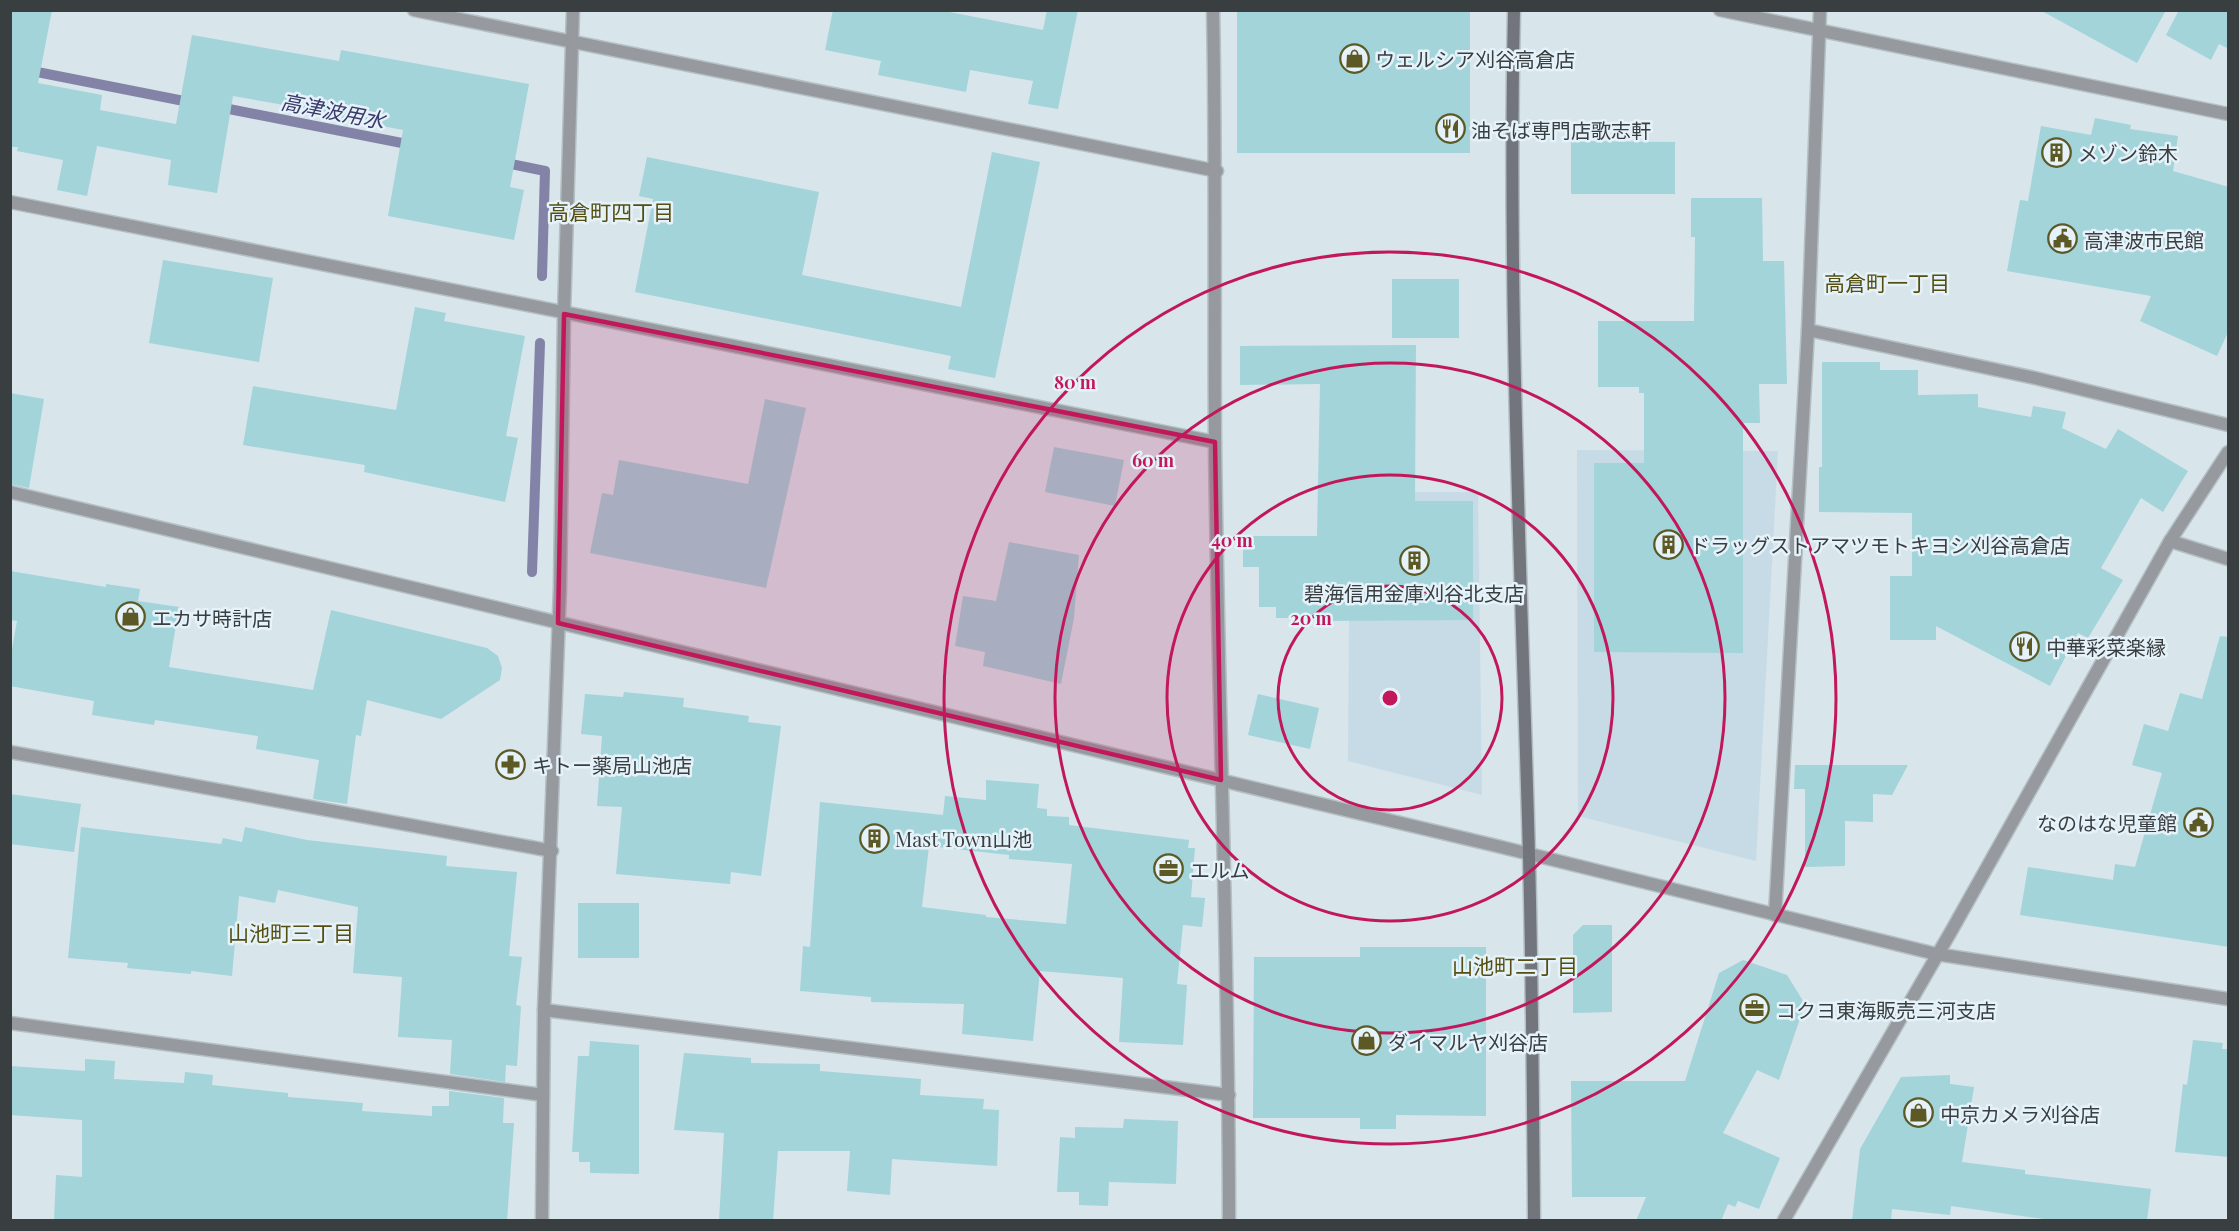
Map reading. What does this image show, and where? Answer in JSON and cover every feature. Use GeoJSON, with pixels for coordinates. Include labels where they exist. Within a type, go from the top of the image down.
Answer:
{"type":"FeatureCollection","features":[{"type":"Feature","properties":{"kind":"street"},"geometry":{"type":"LineString","coordinates":[[414,10],[572,44],[1217,171]]}},
{"type":"Feature","properties":{"kind":"street"},"geometry":{"type":"LineString","coordinates":[[542,1221],[544,1010],[552,851],[573,10]]}},
{"type":"Feature","properties":{"kind":"street"},"geometry":{"type":"LineString","coordinates":[[1213,10],[1217,171],[1215,442],[1229,1095],[1229,1221]]}},
{"type":"Feature","properties":{"kind":"street"},"geometry":{"type":"LineString","coordinates":[[1514,10],[1512,227],[1517,521],[1528,854],[1534,1221]]}},
{"type":"Feature","properties":{"kind":"street"},"geometry":{"type":"LineString","coordinates":[[1720,10],[2229,114]]}},
{"type":"Feature","properties":{"kind":"street"},"geometry":{"type":"LineString","coordinates":[[1775,915],[1808,330],[1820,10]]}},
{"type":"Feature","properties":{"kind":"street"},"geometry":{"type":"LineString","coordinates":[[10,202],[1215,442]]}},
{"type":"Feature","properties":{"kind":"street"},"geometry":{"type":"LineString","coordinates":[[1808,330],[2036,378],[2229,425]]}},
{"type":"Feature","properties":{"kind":"street"},"geometry":{"type":"LineString","coordinates":[[1784,1221],[2170,541],[2229,452]]}},
{"type":"Feature","properties":{"kind":"street"},"geometry":{"type":"LineString","coordinates":[[10,492],[1221,780],[1936,954],[2229,999]]}},
{"type":"Feature","properties":{"kind":"street"},"geometry":{"type":"LineString","coordinates":[[2170,541],[2229,559]]}},
{"type":"Feature","properties":{"kind":"street"},"geometry":{"type":"LineString","coordinates":[[10,752],[552,851]]}},
{"type":"Feature","properties":{"kind":"street"},"geometry":{"type":"LineString","coordinates":[[544,1010],[1229,1095]]}},
{"type":"Feature","properties":{"kind":"street"},"geometry":{"type":"LineString","coordinates":[[10,1023],[543,1095]]}},
{"type":"Feature","properties":{"kind":"highlighted area"},"geometry":{"type":"Polygon","coordinates":[[[564,314],[1215,442],[1221,780],[558,623],[564,314]]]}},
{"type":"Feature","properties":{"kind":"shaded area","name":"ドラッグストアマツモトキヨシ刈谷高倉店"},"geometry":{"type":"Polygon","coordinates":[[[1577,450],[1778,451],[1756,861],[1578,816],[1577,450]]]}},
{"type":"Feature","properties":{"kind":"shaded area","name":"碧海信用金庫刈谷北支店"},"geometry":{"type":"Polygon","coordinates":[[[1350,492],[1478,492],[1482,795],[1348,761],[1350,492]]]}},
{"type":"Feature","properties":{"kind":"building"},"geometry":{"type":"Polygon","coordinates":[[[10,10],[52,10],[38,83],[102,95],[100,110],[176,124],[192,35],[339,61],[341,50],[529,84],[510,187],[524,190],[514,240],[388,216],[403,130],[340,118],[341,115],[233,96],[217,193],[168,185],[171,160],[97,146],[87,196],[57,190],[63,160],[17,151],[18,147],[10,147],[10,10]]]}},
{"type":"Feature","properties":{"kind":"building"},"geometry":{"type":"Polygon","coordinates":[[[833,10],[939,10],[1043,30],[1047,10],[1078,10],[1058,109],[1028,104],[1033,81],[970,70],[966,92],[878,75],[881,61],[825,50],[833,10]]]}},
{"type":"Feature","properties":{"kind":"building"},"geometry":{"type":"Polygon","coordinates":[[[1237,10],[1470,10],[1470,153],[1237,153],[1237,10]]]}},
{"type":"Feature","properties":{"kind":"building"},"geometry":{"type":"Polygon","coordinates":[[[2040,10],[2166,10],[2137,63],[2040,10]]]}},
{"type":"Feature","properties":{"kind":"building"},"geometry":{"type":"Polygon","coordinates":[[[2179,10],[2229,10],[2229,49],[2219,44],[2211,60],[2166,35],[2179,10]]]}},
{"type":"Feature","properties":{"kind":"building"},"geometry":{"type":"Polygon","coordinates":[[[2095,118],[2131,125],[2130,129],[2178,136],[2173,171],[2229,187],[2229,330],[2217,356],[2140,321],[2151,296],[2007,271],[2020,200],[2028,201],[2041,126],[2091,135],[2095,118]]]}},
{"type":"Feature","properties":{"kind":"building"},"geometry":{"type":"Polygon","coordinates":[[[1571,141],[1675,142],[1675,194],[1571,194],[1571,141]]]}},
{"type":"Feature","properties":{"kind":"building"},"geometry":{"type":"Polygon","coordinates":[[[992,152],[1040,162],[995,378],[948,369],[951,356],[635,292],[653,199],[639,196],[647,157],[819,192],[802,275],[961,307],[992,152]]]}},
{"type":"Feature","properties":{"kind":"building"},"geometry":{"type":"Polygon","coordinates":[[[1691,198],[1762,198],[1763,261],[1784,261],[1787,384],[1759,384],[1760,423],[1743,423],[1743,653],[1594,652],[1594,463],[1644,463],[1644,393],[1639,393],[1639,387],[1598,387],[1598,321],[1694,321],[1695,237],[1691,237],[1691,198]]]}},
{"type":"Feature","properties":{"kind":"building"},"geometry":{"type":"Polygon","coordinates":[[[163,260],[273,278],[259,362],[149,343],[163,260]]]}},
{"type":"Feature","properties":{"kind":"building"},"geometry":{"type":"Polygon","coordinates":[[[1392,279],[1459,279],[1459,338],[1392,338],[1392,279]]]}},
{"type":"Feature","properties":{"kind":"building"},"geometry":{"type":"Polygon","coordinates":[[[415,307],[446,313],[444,321],[525,336],[506,436],[518,438],[505,502],[364,472],[365,465],[243,445],[253,386],[396,410],[415,307]]]}},
{"type":"Feature","properties":{"kind":"building"},"geometry":{"type":"Polygon","coordinates":[[[1416,345],[1415,501],[1473,501],[1473,620],[1319,621],[1319,618],[1276,618],[1276,607],[1259,607],[1259,567],[1243,567],[1243,536],[1317,536],[1320,384],[1240,385],[1240,346],[1416,345]]]}},
{"type":"Feature","properties":{"kind":"building"},"geometry":{"type":"Polygon","coordinates":[[[1822,362],[1880,362],[1880,370],[1918,370],[1918,395],[1978,394],[1978,407],[2031,417],[2033,406],[2066,412],[2062,428],[2106,449],[2118,429],[2188,471],[2163,512],[2141,498],[2101,568],[2123,580],[2088,638],[2078,633],[2050,686],[1936,626],[1936,640],[1890,640],[1890,576],[1912,576],[1912,513],[1819,512],[1819,467],[1822,467],[1822,362]]]}},
{"type":"Feature","properties":{"kind":"building"},"geometry":{"type":"Polygon","coordinates":[[[10,393],[44,399],[29,488],[10,484],[10,393]]]}},
{"type":"Feature","properties":{"kind":"building"},"geometry":{"type":"Polygon","coordinates":[[[765,399],[806,408],[766,588],[590,553],[602,493],[613,495],[619,460],[748,484],[765,399]]]}},
{"type":"Feature","properties":{"kind":"building"},"geometry":{"type":"Polygon","coordinates":[[[1054,447],[1124,460],[1115,506],[1045,492],[1054,447]]]}},
{"type":"Feature","properties":{"kind":"building"},"geometry":{"type":"Polygon","coordinates":[[[1009,542],[1079,555],[1074,618],[1061,684],[983,666],[985,652],[955,646],[963,596],[996,601],[1009,542]]]}},
{"type":"Feature","properties":{"kind":"building"},"geometry":{"type":"Polygon","coordinates":[[[10,571],[106,587],[106,584],[140,589],[138,601],[179,607],[169,667],[313,690],[331,610],[487,648],[498,656],[502,668],[500,680],[441,719],[367,700],[361,736],[356,735],[347,804],[313,799],[319,760],[256,749],[258,736],[155,720],[154,725],[92,715],[94,701],[10,686],[10,660],[17,621],[10,620],[10,571]]]}},
{"type":"Feature","properties":{"kind":"building"},"geometry":{"type":"Polygon","coordinates":[[[2220,636],[2229,637],[2229,947],[2020,915],[2028,867],[2113,880],[2115,864],[2135,867],[2162,773],[2132,765],[2144,724],[2168,731],[2180,693],[2202,699],[2220,636]]]}},
{"type":"Feature","properties":{"kind":"building"},"geometry":{"type":"Polygon","coordinates":[[[624,692],[684,698],[683,707],[749,716],[748,722],[781,726],[761,876],[731,872],[730,884],[616,874],[622,807],[597,806],[602,736],[581,734],[585,694],[623,697],[624,692]]]}},
{"type":"Feature","properties":{"kind":"building"},"geometry":{"type":"Polygon","coordinates":[[[1258,694],[1319,708],[1310,749],[1248,735],[1258,694]]]}},
{"type":"Feature","properties":{"kind":"building"},"geometry":{"type":"Polygon","coordinates":[[[1795,765],[1908,765],[1892,795],[1873,794],[1873,822],[1845,821],[1845,866],[1805,867],[1805,789],[1794,789],[1795,765]]]}},
{"type":"Feature","properties":{"kind":"building"},"geometry":{"type":"Polygon","coordinates":[[[986,780],[1039,784],[1037,808],[1047,809],[1047,816],[1069,817],[1069,825],[1189,840],[1188,848],[1195,848],[1191,897],[1205,898],[1202,927],[1183,925],[1177,984],[1187,985],[1183,1045],[1119,1042],[1123,978],[1040,971],[1033,1041],[962,1034],[964,1004],[871,1002],[871,997],[800,991],[803,946],[810,947],[820,802],[943,815],[945,796],[986,800],[986,780]],[[929,846],[922,907],[986,915],[986,917],[1066,924],[1072,864],[1009,859],[1009,855],[929,846]]]}},
{"type":"Feature","properties":{"kind":"building"},"geometry":{"type":"Polygon","coordinates":[[[10,794],[81,804],[74,852],[10,844],[10,794]]]}},
{"type":"Feature","properties":{"kind":"building"},"geometry":{"type":"Polygon","coordinates":[[[81,827],[221,844],[223,838],[242,842],[245,827],[307,840],[447,856],[446,866],[517,872],[509,956],[522,957],[516,1005],[521,1006],[517,1066],[506,1065],[505,1082],[450,1074],[452,1040],[398,1037],[402,977],[353,973],[358,907],[278,890],[275,903],[239,896],[232,976],[191,971],[191,974],[127,968],[128,963],[68,958],[81,827]]]}},
{"type":"Feature","properties":{"kind":"building"},"geometry":{"type":"Polygon","coordinates":[[[578,903],[639,903],[639,958],[578,958],[578,903]]]}},
{"type":"Feature","properties":{"kind":"building"},"geometry":{"type":"Polygon","coordinates":[[[1583,925],[1612,925],[1612,1012],[1573,1013],[1573,935],[1583,925]]]}},
{"type":"Feature","properties":{"kind":"building"},"geometry":{"type":"Polygon","coordinates":[[[1360,947],[1486,947],[1486,1116],[1396,1115],[1396,1129],[1360,1129],[1360,1118],[1253,1118],[1254,957],[1360,957],[1360,947]]]}},
{"type":"Feature","properties":{"kind":"building"},"geometry":{"type":"Polygon","coordinates":[[[1743,960],[1787,975],[1805,1004],[1779,1080],[1757,1070],[1723,1133],[1780,1158],[1759,1209],[1738,1201],[1735,1207],[1728,1204],[1721,1221],[1636,1221],[1646,1197],[1572,1197],[1571,1081],[1685,1081],[1719,973],[1743,960]]]}},
{"type":"Feature","properties":{"kind":"building"},"geometry":{"type":"Polygon","coordinates":[[[2193,1040],[2223,1043],[2222,1049],[2229,1049],[2229,1157],[2175,1152],[2183,1084],[2187,1085],[2193,1040]]]}},
{"type":"Feature","properties":{"kind":"building"},"geometry":{"type":"Polygon","coordinates":[[[590,1041],[639,1045],[639,1174],[590,1173],[590,1162],[579,1162],[579,1152],[572,1152],[578,1056],[589,1056],[590,1041]]]}},
{"type":"Feature","properties":{"kind":"building"},"geometry":{"type":"Polygon","coordinates":[[[684,1053],[751,1058],[751,1063],[820,1064],[820,1071],[921,1079],[920,1095],[984,1099],[983,1109],[999,1110],[997,1166],[892,1159],[890,1195],[847,1191],[850,1151],[778,1151],[773,1221],[719,1221],[724,1133],[674,1130],[684,1053]]]}},
{"type":"Feature","properties":{"kind":"building"},"geometry":{"type":"Polygon","coordinates":[[[85,1059],[115,1061],[114,1079],[184,1083],[185,1072],[213,1075],[212,1085],[288,1093],[288,1097],[363,1103],[362,1111],[432,1116],[432,1106],[449,1106],[449,1091],[504,1098],[503,1123],[514,1123],[507,1221],[54,1221],[56,1175],[82,1177],[82,1120],[10,1115],[10,1066],[85,1071],[85,1059]]]}},
{"type":"Feature","properties":{"kind":"building"},"geometry":{"type":"Polygon","coordinates":[[[1950,1075],[1950,1084],[1974,1087],[1962,1162],[2025,1170],[2025,1174],[2151,1189],[2147,1221],[2058,1221],[1951,1206],[1950,1215],[1892,1209],[1891,1221],[1852,1221],[1860,1149],[1901,1077],[1950,1075]]]}},
{"type":"Feature","properties":{"kind":"building"},"geometry":{"type":"Polygon","coordinates":[[[1124,1119],[1178,1121],[1176,1184],[1109,1182],[1108,1206],[1079,1205],[1079,1192],[1057,1192],[1060,1137],[1075,1138],[1075,1127],[1123,1128],[1124,1119]]]}},
{"type":"Feature","properties":{"kind":"waterway","name":"高津波用水"},"geometry":{"type":"LineString","coordinates":[[27,70],[194,103]]}},
{"type":"Feature","properties":{"kind":"waterway","name":"高津波用水"},"geometry":{"type":"LineString","coordinates":[[219,107],[412,145]]}},
{"type":"Feature","properties":{"kind":"waterway","name":"高津波用水"},"geometry":{"type":"LineString","coordinates":[[501,162],[545,171],[542,276]]}},
{"type":"Feature","properties":{"kind":"waterway","name":"高津波用水"},"geometry":{"type":"LineString","coordinates":[[532,572],[540,343]]}},
{"type":"Feature","properties":{"kind":"place","name":"ウェルシア刈谷高倉店"},"geometry":{"type":"Point","coordinates":[1354,58]}},
{"type":"Feature","properties":{"kind":"place","name":"油そば専門店歌志軒"},"geometry":{"type":"Point","coordinates":[1450,129]}},
{"type":"Feature","properties":{"kind":"place","name":"メゾン鈴木"},"geometry":{"type":"Point","coordinates":[2057,152]}},
{"type":"Feature","properties":{"kind":"place","name":"高津波市民館"},"geometry":{"type":"Point","coordinates":[2063,239]}},
{"type":"Feature","properties":{"kind":"place","name":"ドラッグストアマツモトキヨシ刈谷高倉店"},"geometry":{"type":"Point","coordinates":[1669,544]}},
{"type":"Feature","properties":{"kind":"place","name":"碧海信用金庫刈谷北支店"},"geometry":{"type":"Point","coordinates":[1414,561]}},
{"type":"Feature","properties":{"kind":"place","name":"エカサ時計店"},"geometry":{"type":"Point","coordinates":[131,617]}},
{"type":"Feature","properties":{"kind":"place","name":"中華彩菜楽縁"},"geometry":{"type":"Point","coordinates":[2025,646]}},
{"type":"Feature","properties":{"kind":"place","name":"キトー薬局山池店"},"geometry":{"type":"Point","coordinates":[511,764]}},
{"type":"Feature","properties":{"kind":"place","name":"なのはな児童館"},"geometry":{"type":"Point","coordinates":[2198,822]}},
{"type":"Feature","properties":{"kind":"place","name":"Mast Town山池"},"geometry":{"type":"Point","coordinates":[874,838]}},
{"type":"Feature","properties":{"kind":"place","name":"エルム"},"geometry":{"type":"Point","coordinates":[1169,869]}},
{"type":"Feature","properties":{"kind":"place","name":"コクヨ東海販売三河支店"},"geometry":{"type":"Point","coordinates":[1755,1009]}},
{"type":"Feature","properties":{"kind":"place","name":"ダイマルヤ刈谷店"},"geometry":{"type":"Point","coordinates":[1367,1041]}},
{"type":"Feature","properties":{"kind":"place","name":"中京カメラ刈谷店"},"geometry":{"type":"Point","coordinates":[1919,1113]}},
{"type":"Feature","properties":{"kind":"district","name":"高倉町四丁目"},"geometry":{"type":"Point","coordinates":[611,211]}},
{"type":"Feature","properties":{"kind":"district","name":"高倉町一丁目"},"geometry":{"type":"Point","coordinates":[1887,282]}},
{"type":"Feature","properties":{"kind":"district","name":"山池町三丁目"},"geometry":{"type":"Point","coordinates":[291,932]}},
{"type":"Feature","properties":{"kind":"district","name":"山池町二丁目"},"geometry":{"type":"Point","coordinates":[1515,965]}}]}
